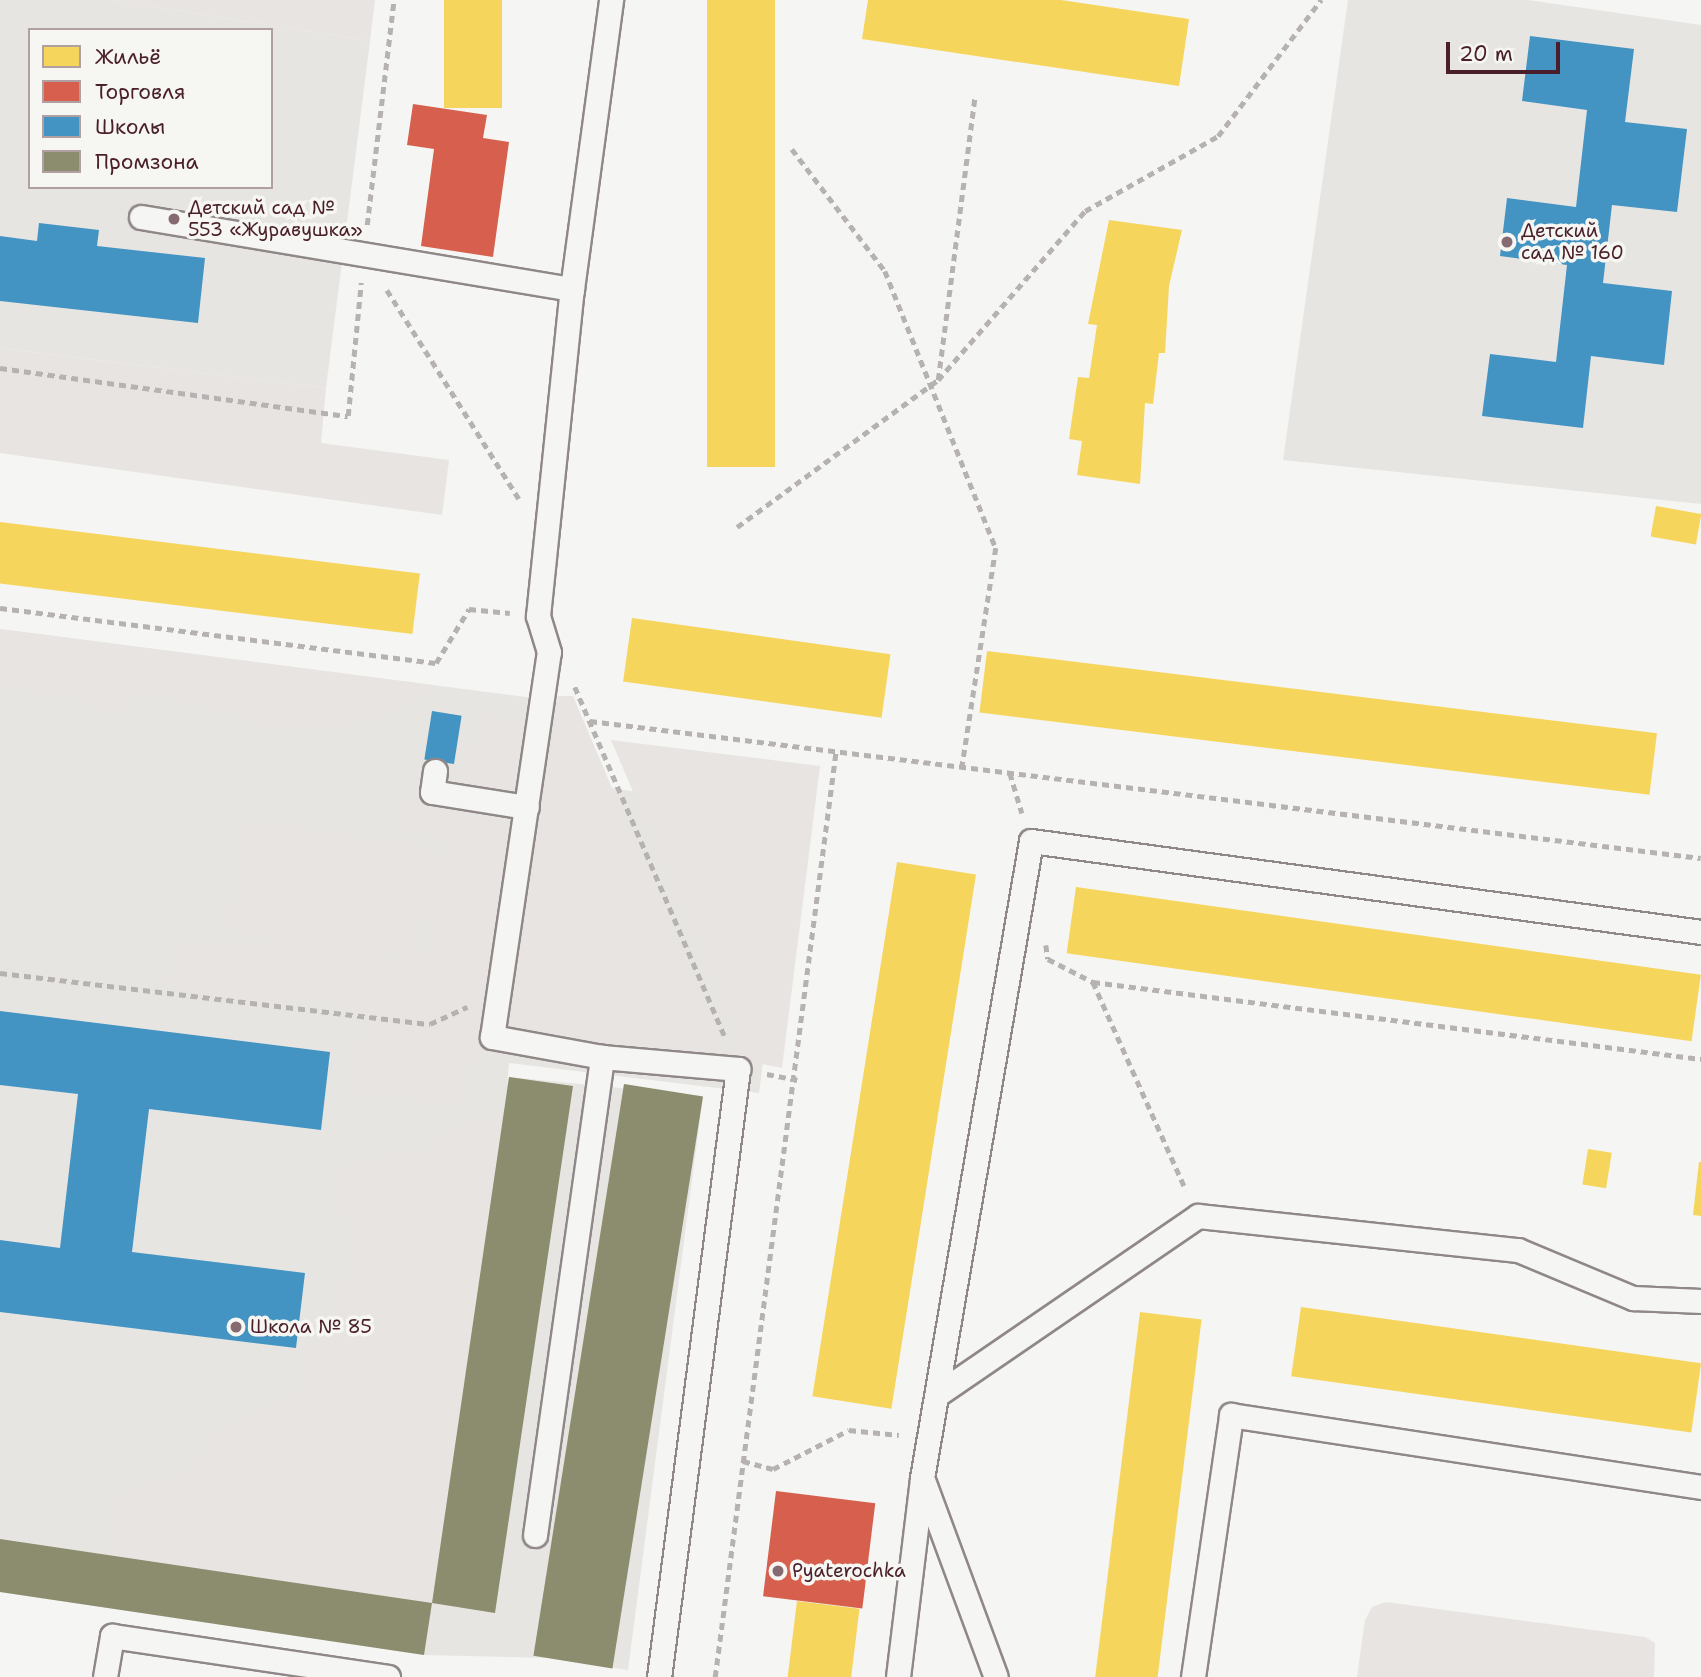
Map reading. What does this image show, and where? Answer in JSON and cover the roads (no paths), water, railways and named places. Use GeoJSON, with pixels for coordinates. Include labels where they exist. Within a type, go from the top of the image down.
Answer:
{"type":"FeatureCollection","features":[{"type":"Feature","properties":{"kind":"lane"},"geometry":{"type":"LineString","coordinates":[[611,0],[572,289],[538,617],[549,652],[492,1037],[602,1057],[738,1069],[659,1677]]}},
{"type":"Feature","properties":{"kind":"lane"},"geometry":{"type":"LineString","coordinates":[[141,218],[572,289]]}},
{"type":"Feature","properties":{"kind":"lane"},"geometry":{"type":"LineString","coordinates":[[435,771],[432,792],[527,807]]}},
{"type":"Feature","properties":{"kind":"lane"},"geometry":{"type":"LineString","coordinates":[[898,1677],[922,1478],[1031,841],[1701,932]]}},
{"type":"Feature","properties":{"kind":"lane"},"geometry":{"type":"LineString","coordinates":[[535,1535],[602,1057]]}},
{"type":"Feature","properties":{"kind":"lane"},"geometry":{"type":"LineString","coordinates":[[937,1394],[1198,1216],[1518,1250],[1633,1298],[1701,1301]]}},
{"type":"Feature","properties":{"kind":"lane"},"geometry":{"type":"LineString","coordinates":[[1193,1677],[1231,1415],[1701,1487]]}},
{"type":"Feature","properties":{"kind":"lane"},"geometry":{"type":"LineString","coordinates":[[922,1478],[996,1677]]}},
{"type":"Feature","properties":{"kind":"lane"},"geometry":{"type":"LineString","coordinates":[[105,1677],[112,1636],[388,1677]]}},
{"type":"Feature","properties":{"kind":"place","name":"Детский сад № 553 «Журавушка»"},"geometry":{"type":"Point","coordinates":[174,219]}},
{"type":"Feature","properties":{"kind":"place","name":"Детский сад № 160"},"geometry":{"type":"Point","coordinates":[1507,242]}},
{"type":"Feature","properties":{"kind":"place","name":"Школа № 85"},"geometry":{"type":"Point","coordinates":[236,1327]}},
{"type":"Feature","properties":{"kind":"place","name":"Pyaterochka"},"geometry":{"type":"Point","coordinates":[778,1571]}}]}
